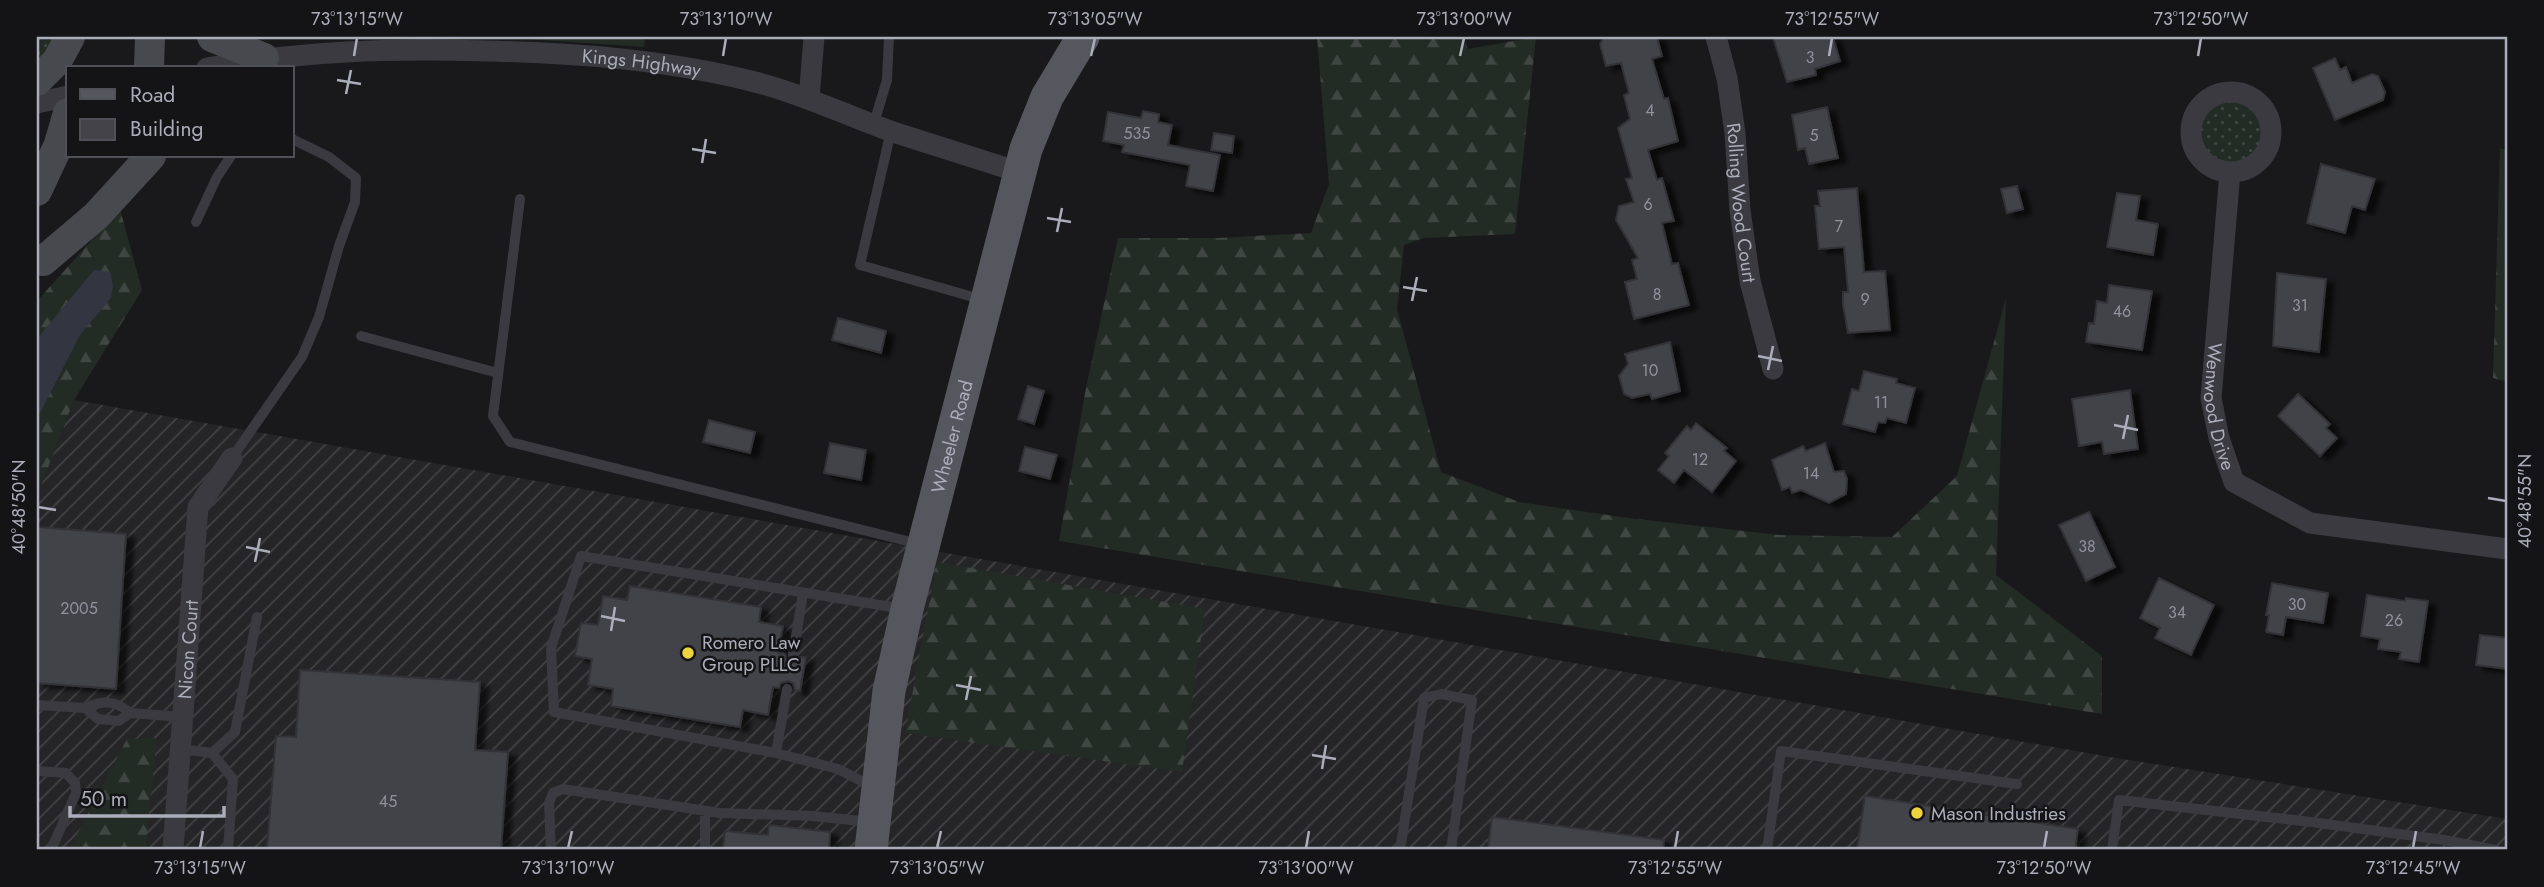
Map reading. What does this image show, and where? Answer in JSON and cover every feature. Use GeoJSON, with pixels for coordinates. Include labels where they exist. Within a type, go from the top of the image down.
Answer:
{"type":"FeatureCollection","features":[{"type":"Feature","properties":{"kind":"main road","name":"Wheeler Road"},"geometry":{"type":"LineString","coordinates":[[873,836],[889,691],[907,609],[1019,172],[1047,97],[1083,37]]}},
{"type":"Feature","properties":{"kind":"street"},"geometry":{"type":"LineString","coordinates":[[37,81],[57,61],[70,37]]}},
{"type":"Feature","properties":{"kind":"street"},"geometry":{"type":"LineString","coordinates":[[76,66],[79,37]]}},
{"type":"Feature","properties":{"kind":"street"},"geometry":{"type":"LineString","coordinates":[[149,66],[150,37]]}},
{"type":"Feature","properties":{"kind":"street"},"geometry":{"type":"LineString","coordinates":[[212,37],[245,63]]}},
{"type":"Feature","properties":{"kind":"street"},"geometry":{"type":"LineString","coordinates":[[809,99],[814,37]]}},
{"type":"Feature","properties":{"kind":"street","name":"Rolling Wood Court"},"geometry":{"type":"LineString","coordinates":[[1716,37],[1727,78],[1733,120],[1750,281],[1773,369]]}},
{"type":"Feature","properties":{"kind":"street","name":"Kings Highway"},"geometry":{"type":"LineString","coordinates":[[222,66],[346,51],[457,43],[486,44],[675,67],[755,82],[1019,172]]}},
{"type":"Feature","properties":{"kind":"street"},"geometry":{"type":"LineString","coordinates":[[37,103],[66,96]]}},
{"type":"Feature","properties":{"kind":"street"},"geometry":{"type":"LineString","coordinates":[[38,178],[59,144],[66,120]]}},
{"type":"Feature","properties":{"kind":"street"},"geometry":{"type":"LineString","coordinates":[[40,265],[122,158]]}},
{"type":"Feature","properties":{"kind":"street"},"geometry":{"type":"LineString","coordinates":[[40,265],[96,216],[149,158]]}},
{"type":"Feature","properties":{"kind":"street","name":"Wenwood Drive"},"geometry":{"type":"LineString","coordinates":[[2230,172],[2211,398],[2219,438],[2234,482],[2310,523],[2507,549]]}},
{"type":"Feature","properties":{"kind":"street","name":"Nicon Court"},"geometry":{"type":"LineString","coordinates":[[173,850],[198,507],[232,458]]}},
{"type":"Feature","properties":{"kind":"lane"},"geometry":{"type":"LineString","coordinates":[[889,37],[882,127],[860,265],[987,301]]}},
{"type":"Feature","properties":{"kind":"lane"},"geometry":{"type":"LineString","coordinates":[[232,458],[303,357],[319,317],[339,246],[355,202],[356,178],[329,156],[294,140]]}},
{"type":"Feature","properties":{"kind":"lane"},"geometry":{"type":"LineString","coordinates":[[196,222],[217,177],[230,158]]}},
{"type":"Feature","properties":{"kind":"lane"},"geometry":{"type":"LineString","coordinates":[[520,199],[493,416],[510,442],[922,545]]}},
{"type":"Feature","properties":{"kind":"lane"},"geometry":{"type":"LineString","coordinates":[[361,337],[498,373]]}},
{"type":"Feature","properties":{"kind":"lane"},"geometry":{"type":"LineString","coordinates":[[877,789],[838,769],[776,753],[554,712],[551,648],[581,556],[907,609]]}},
{"type":"Feature","properties":{"kind":"lane"},"geometry":{"type":"LineString","coordinates":[[793,655],[803,593]]}},
{"type":"Feature","properties":{"kind":"lane"},"geometry":{"type":"LineString","coordinates":[[212,753],[235,732],[257,617]]}},
{"type":"Feature","properties":{"kind":"lane"},"geometry":{"type":"LineString","coordinates":[[776,753],[787,689]]}},
{"type":"Feature","properties":{"kind":"lane"},"geometry":{"type":"LineString","coordinates":[[1399,850],[1424,698],[1441,694],[1472,700],[1451,850]]}},
{"type":"Feature","properties":{"kind":"lane"},"geometry":{"type":"LineString","coordinates":[[37,705],[85,708],[98,702],[120,704],[130,713],[183,717]]}},
{"type":"Feature","properties":{"kind":"lane"},"geometry":{"type":"LineString","coordinates":[[85,708],[98,719],[119,721],[130,713]]}},
{"type":"Feature","properties":{"kind":"lane"},"geometry":{"type":"LineString","coordinates":[[180,749],[212,753],[233,779],[228,850]]}},
{"type":"Feature","properties":{"kind":"lane"},"geometry":{"type":"LineString","coordinates":[[1767,850],[1781,751],[2017,784]]}},
{"type":"Feature","properties":{"kind":"lane"},"geometry":{"type":"LineString","coordinates":[[37,771],[66,773],[75,783],[76,793],[51,850]]}},
{"type":"Feature","properties":{"kind":"lane"},"geometry":{"type":"LineString","coordinates":[[551,850],[549,803],[553,793],[563,789],[705,811],[812,816],[873,836]]}},
{"type":"Feature","properties":{"kind":"lane"},"geometry":{"type":"LineString","coordinates":[[2112,850],[2119,800],[2311,822],[2444,840],[2496,850]]}},
{"type":"Feature","properties":{"kind":"lane"},"geometry":{"type":"LineString","coordinates":[[705,811],[705,850]]}},
{"type":"Feature","properties":{"kind":"shaded area"},"geometry":{"type":"Polygon","coordinates":[[[94,270],[110,272],[113,285],[111,298],[80,335],[37,419],[37,339],[94,270]]]}},
{"type":"Feature","properties":{"kind":"shaded area"},"geometry":{"type":"Polygon","coordinates":[[[74,400],[2110,757],[2507,819],[2507,850],[37,850],[37,496],[74,400]]]}},
{"type":"Feature","properties":{"kind":"green space"},"geometry":{"type":"Polygon","coordinates":[[[37,37],[55,37],[37,66],[37,37]]]}},
{"type":"Feature","properties":{"kind":"green space"},"geometry":{"type":"Polygon","coordinates":[[[498,37],[645,37],[644,47],[498,37]]]}},
{"type":"Feature","properties":{"kind":"green space"},"geometry":{"type":"Polygon","coordinates":[[[1317,37],[1463,37],[1468,49],[1536,37],[1515,234],[1424,238],[1404,245],[1397,309],[1441,472],[1519,502],[1628,518],[1779,535],[1892,537],[1957,476],[2006,298],[1996,575],[2102,656],[2102,714],[1059,541],[1086,388],[1118,238],[1217,238],[1311,233],[1329,184],[1317,37]]]}},
{"type":"Feature","properties":{"kind":"green space"},"geometry":{"type":"Polygon","coordinates":[[[2237,99],[2255,108],[2262,119],[2262,145],[2255,156],[2244,163],[2225,165],[2207,156],[2200,145],[2198,126],[2207,108],[2218,101],[2237,99]]]}},
{"type":"Feature","properties":{"kind":"green space"},"geometry":{"type":"Polygon","coordinates":[[[2500,148],[2507,151],[2507,382],[2493,378],[2500,148]]]}},
{"type":"Feature","properties":{"kind":"green space"},"geometry":{"type":"Polygon","coordinates":[[[120,209],[142,290],[74,400],[37,496],[37,301],[120,209]]]}},
{"type":"Feature","properties":{"kind":"green space"},"geometry":{"type":"Polygon","coordinates":[[[937,562],[1205,609],[1182,772],[905,733],[937,562]]]}},
{"type":"Feature","properties":{"kind":"green space"},"geometry":{"type":"Polygon","coordinates":[[[157,738],[145,850],[69,850],[127,739],[157,738]]]}},
{"type":"Feature","properties":{"kind":"building"},"geometry":{"type":"Polygon","coordinates":[[[1604,37],[1657,37],[1662,56],[1652,59],[1664,99],[1668,98],[1678,141],[1648,150],[1657,180],[1662,178],[1674,221],[1662,223],[1672,264],[1678,263],[1689,305],[1634,319],[1625,282],[1637,279],[1632,260],[1638,258],[1616,220],[1619,206],[1634,202],[1626,179],[1632,178],[1618,128],[1630,119],[1624,95],[1629,93],[1621,63],[1606,66],[1600,44],[1604,37]]]}},
{"type":"Feature","properties":{"kind":"building"},"geometry":{"type":"Polygon","coordinates":[[[1773,37],[1833,37],[1840,61],[1815,69],[1816,75],[1787,82],[1773,37]]]}},
{"type":"Feature","properties":{"kind":"building"},"geometry":{"type":"Polygon","coordinates":[[[2335,58],[2340,70],[2346,67],[2352,83],[2372,74],[2378,76],[2385,92],[2383,100],[2335,120],[2313,68],[2335,58]]]}},
{"type":"Feature","properties":{"kind":"building"},"geometry":{"type":"Polygon","coordinates":[[[1827,107],[1838,158],[1809,164],[1805,148],[1798,150],[1792,115],[1827,107]]]}},
{"type":"Feature","properties":{"kind":"building"},"geometry":{"type":"Polygon","coordinates":[[[1143,111],[1159,114],[1158,122],[1172,125],[1168,145],[1220,155],[1213,191],[1186,186],[1190,165],[1122,152],[1124,145],[1103,141],[1108,112],[1141,118],[1143,111]]]}},
{"type":"Feature","properties":{"kind":"building"},"geometry":{"type":"Polygon","coordinates":[[[1214,133],[1234,136],[1232,153],[1211,150],[1214,133]]]}},
{"type":"Feature","properties":{"kind":"building"},"geometry":{"type":"Polygon","coordinates":[[[2321,164],[2375,179],[2365,210],[2352,206],[2345,233],[2307,223],[2321,164]]]}},
{"type":"Feature","properties":{"kind":"building"},"geometry":{"type":"Polygon","coordinates":[[[2017,186],[2023,209],[2007,213],[2001,189],[2017,186]]]}},
{"type":"Feature","properties":{"kind":"building"},"geometry":{"type":"Polygon","coordinates":[[[1857,188],[1864,272],[1885,271],[1890,330],[1848,333],[1843,305],[1843,292],[1848,292],[1844,247],[1819,249],[1815,206],[1820,206],[1818,191],[1857,188]]]}},
{"type":"Feature","properties":{"kind":"building"},"geometry":{"type":"Polygon","coordinates":[[[2117,193],[2140,196],[2136,220],[2158,224],[2153,255],[2107,247],[2117,193]]]}},
{"type":"Feature","properties":{"kind":"building"},"geometry":{"type":"Polygon","coordinates":[[[2277,273],[2326,279],[2319,352],[2273,346],[2277,273]]]}},
{"type":"Feature","properties":{"kind":"building"},"geometry":{"type":"Polygon","coordinates":[[[2109,285],[2152,291],[2142,350],[2086,342],[2089,323],[2094,324],[2097,301],[2107,303],[2109,285]]]}},
{"type":"Feature","properties":{"kind":"building"},"geometry":{"type":"Polygon","coordinates":[[[838,318],[886,331],[881,353],[832,340],[838,318]]]}},
{"type":"Feature","properties":{"kind":"building"},"geometry":{"type":"Polygon","coordinates":[[[1670,342],[1680,391],[1652,399],[1650,394],[1632,398],[1624,394],[1619,376],[1628,364],[1625,354],[1670,342]]]}},
{"type":"Feature","properties":{"kind":"building"},"geometry":{"type":"Polygon","coordinates":[[[1864,371],[1897,379],[1896,383],[1915,388],[1906,423],[1887,418],[1885,423],[1878,422],[1875,432],[1843,424],[1852,389],[1859,391],[1864,371]]]}},
{"type":"Feature","properties":{"kind":"building"},"geometry":{"type":"Polygon","coordinates":[[[1028,386],[1044,391],[1034,424],[1018,419],[1028,386]]]}},
{"type":"Feature","properties":{"kind":"building"},"geometry":{"type":"Polygon","coordinates":[[[2130,390],[2138,449],[2104,454],[2102,442],[2079,446],[2072,399],[2130,390]]]}},
{"type":"Feature","properties":{"kind":"building"},"geometry":{"type":"Polygon","coordinates":[[[2298,394],[2330,424],[2326,428],[2337,438],[2320,456],[2278,416],[2298,394]]]}},
{"type":"Feature","properties":{"kind":"building"},"geometry":{"type":"Polygon","coordinates":[[[709,420],[755,432],[750,453],[703,442],[709,420]]]}},
{"type":"Feature","properties":{"kind":"building"},"geometry":{"type":"Polygon","coordinates":[[[1696,423],[1727,448],[1724,451],[1736,461],[1712,492],[1684,470],[1674,483],[1658,470],[1669,456],[1665,453],[1687,426],[1691,430],[1696,423]]]}},
{"type":"Feature","properties":{"kind":"building"},"geometry":{"type":"Polygon","coordinates":[[[830,443],[866,450],[861,480],[824,473],[830,443]]]}},
{"type":"Feature","properties":{"kind":"building"},"geometry":{"type":"Polygon","coordinates":[[[1825,443],[1834,472],[1844,471],[1847,479],[1846,494],[1829,503],[1801,490],[1792,493],[1790,487],[1782,490],[1772,460],[1803,446],[1806,451],[1825,443]]]}},
{"type":"Feature","properties":{"kind":"building"},"geometry":{"type":"Polygon","coordinates":[[[1025,447],[1057,455],[1050,479],[1019,471],[1025,447]]]}},
{"type":"Feature","properties":{"kind":"building"},"geometry":{"type":"Polygon","coordinates":[[[2089,512],[2115,567],[2086,581],[2059,525],[2089,512]]]}},
{"type":"Feature","properties":{"kind":"building"},"geometry":{"type":"Polygon","coordinates":[[[37,527],[126,534],[116,689],[37,683],[37,527]]]}},
{"type":"Feature","properties":{"kind":"building"},"geometry":{"type":"Polygon","coordinates":[[[2159,578],[2214,605],[2191,655],[2155,638],[2160,628],[2140,618],[2159,578]]]}},
{"type":"Feature","properties":{"kind":"building"},"geometry":{"type":"Polygon","coordinates":[[[2272,583],[2328,593],[2323,623],[2286,617],[2283,635],[2266,632],[2272,583]]]}},
{"type":"Feature","properties":{"kind":"building"},"geometry":{"type":"Polygon","coordinates":[[[630,586],[761,607],[759,622],[783,626],[778,653],[785,654],[791,663],[806,657],[800,691],[795,690],[793,683],[788,681],[781,683],[779,688],[773,687],[768,715],[743,710],[740,727],[611,706],[613,689],[588,685],[592,659],[575,656],[581,623],[598,625],[603,596],[627,600],[630,586]]]}},
{"type":"Feature","properties":{"kind":"building"},"geometry":{"type":"Polygon","coordinates":[[[2367,595],[2405,601],[2406,598],[2428,601],[2419,662],[2399,659],[2401,652],[2378,649],[2380,639],[2361,636],[2367,595]]]}},
{"type":"Feature","properties":{"kind":"building"},"geometry":{"type":"Polygon","coordinates":[[[2480,635],[2507,638],[2507,669],[2476,665],[2480,635]]]}},
{"type":"Feature","properties":{"kind":"building"},"geometry":{"type":"Polygon","coordinates":[[[300,670],[480,682],[475,750],[508,752],[501,850],[267,850],[276,736],[296,737],[300,670]]]}},
{"type":"Feature","properties":{"kind":"building","name":"Mason Industries"},"geometry":{"type":"Polygon","coordinates":[[[1865,796],[2078,829],[2075,850],[1857,850],[1865,796]]]}},
{"type":"Feature","properties":{"kind":"building"},"geometry":{"type":"Polygon","coordinates":[[[1492,817],[1664,840],[1663,850],[1488,850],[1492,817]]]}},
{"type":"Feature","properties":{"kind":"building"},"geometry":{"type":"Polygon","coordinates":[[[769,825],[830,832],[829,850],[723,850],[725,831],[768,835],[769,825]]]}},
{"type":"Feature","properties":{"kind":"place","name":"Romero Law Group PLLC"},"geometry":{"type":"Point","coordinates":[688,653]}},
{"type":"Feature","properties":{"kind":"place","name":"Mason Industries"},"geometry":{"type":"Point","coordinates":[1917,813]}}]}
